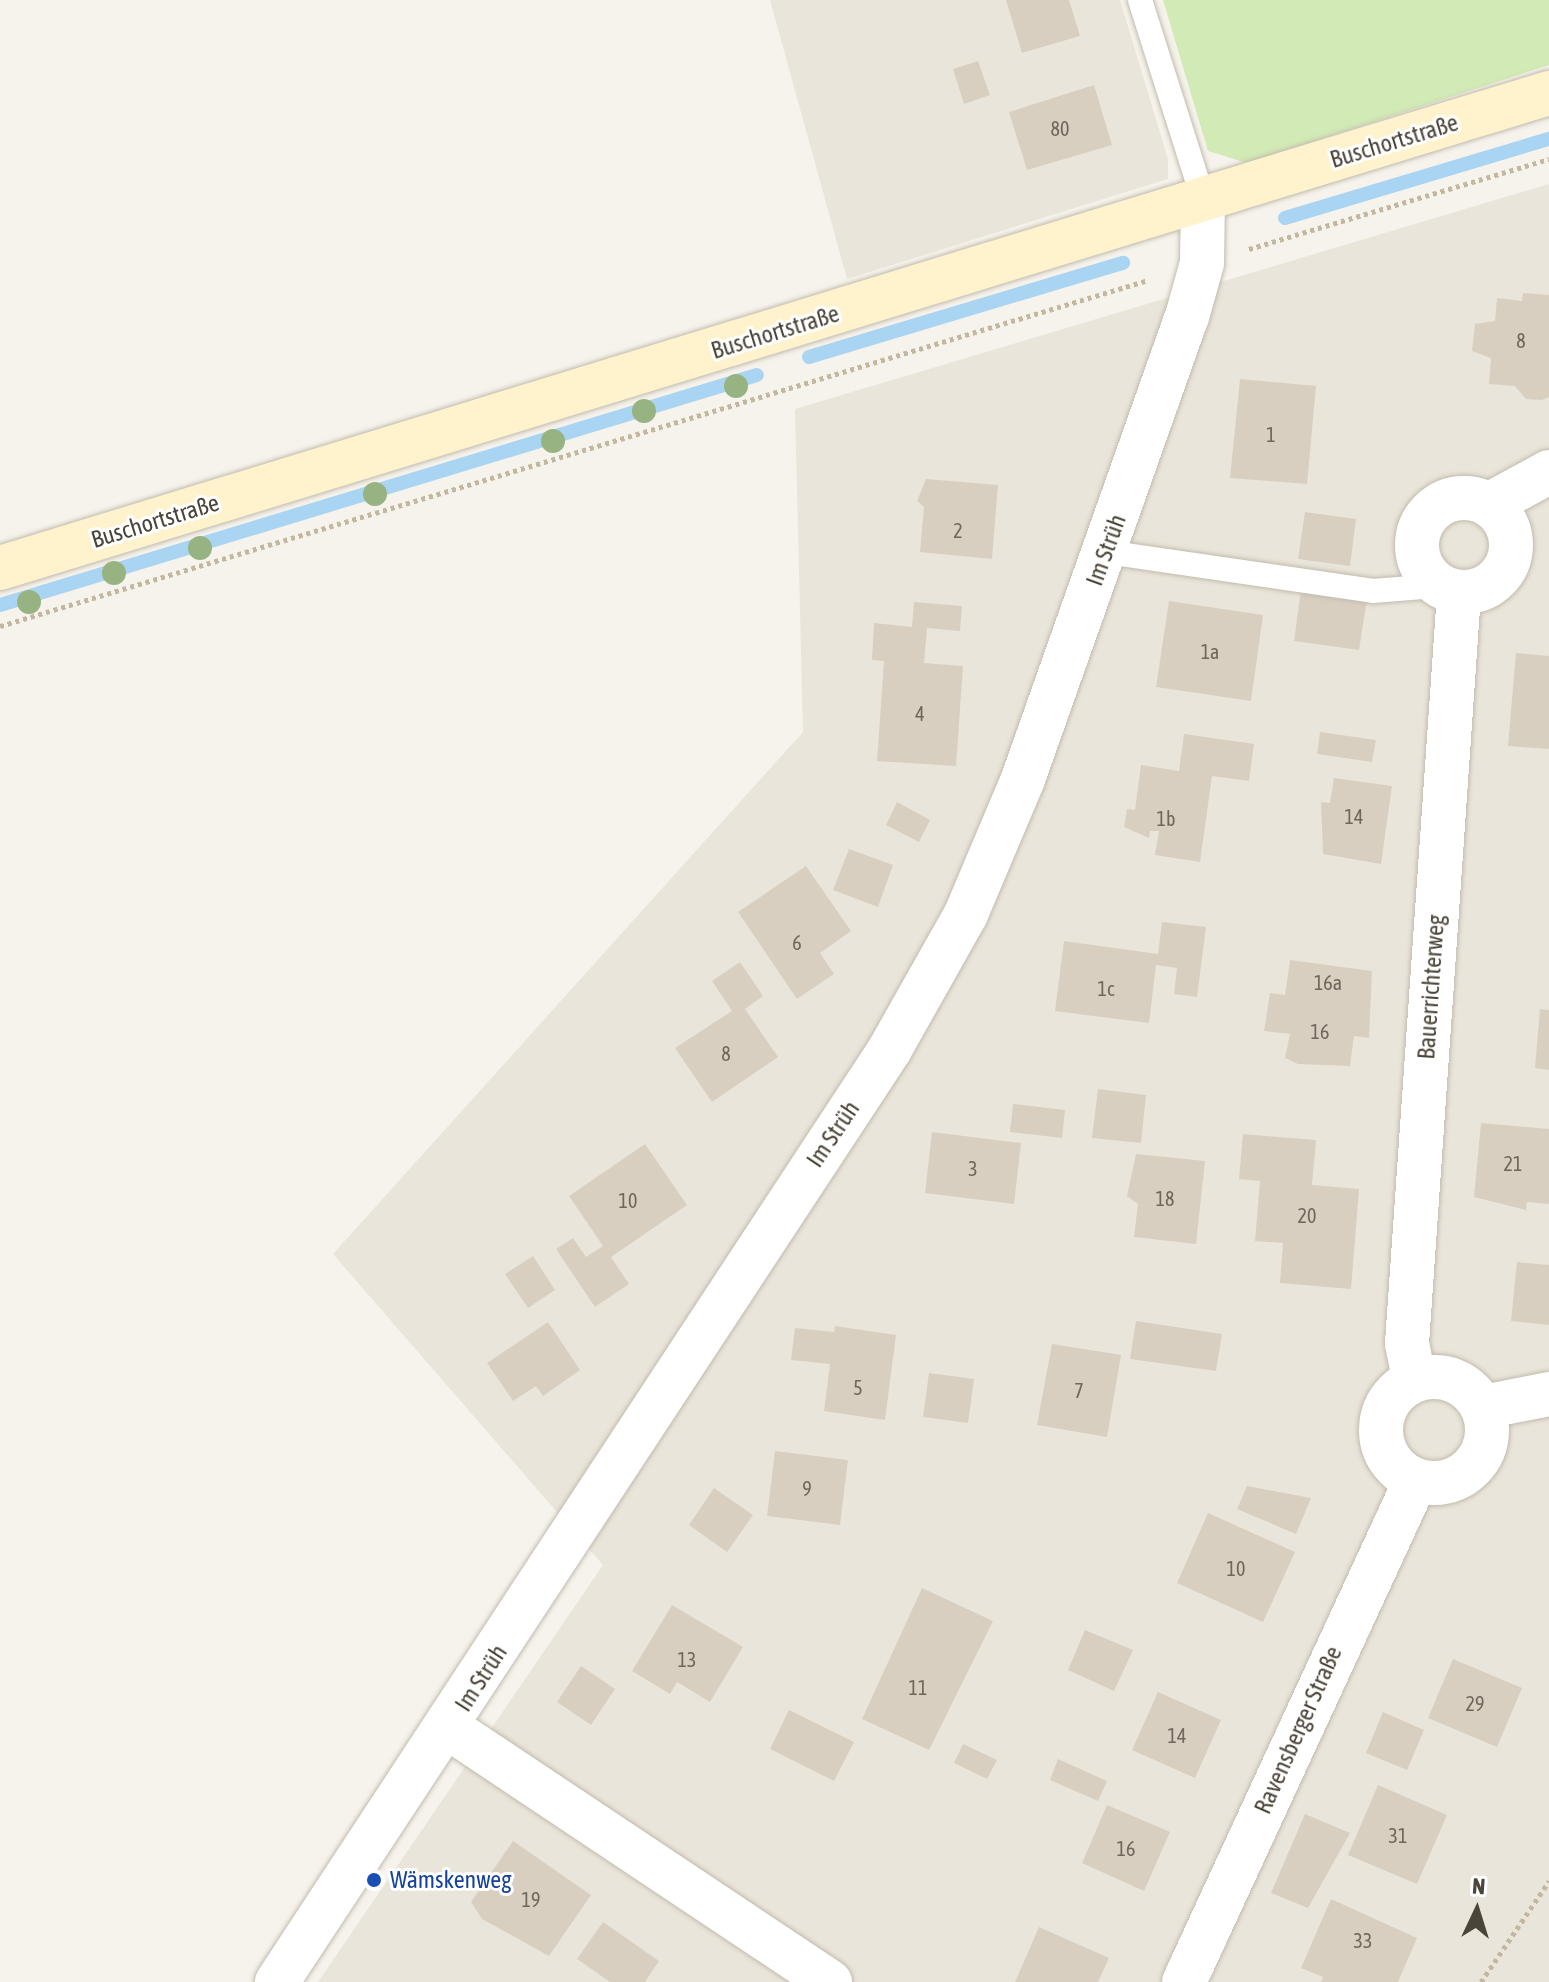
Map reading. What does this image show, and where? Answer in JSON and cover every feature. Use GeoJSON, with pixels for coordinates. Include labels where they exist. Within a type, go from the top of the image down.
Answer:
{"type":"FeatureCollection","features":[{"type":"Feature","properties":{"kind":"main road","name":"Buschortstraße"},"geometry":{"type":"LineString","coordinates":[[0,568],[1549,93]]}},
{"type":"Feature","properties":{"kind":"street","name":"Im Strüh"},"geometry":{"type":"LineString","coordinates":[[277,1982],[449,1728],[890,1049],[958,927],[1023,779],[1106,552],[1202,263],[1203,199]]}},
{"type":"Feature","properties":{"kind":"street"},"geometry":{"type":"LineString","coordinates":[[1490,504],[1549,472]]}},
{"type":"Feature","properties":{"kind":"street"},"geometry":{"type":"LineString","coordinates":[[1461,497],[1490,504],[1507,524],[1512,549],[1504,573],[1483,589],[1447,590],[1418,562],[1417,532],[1433,507],[1461,497]]}},
{"type":"Feature","properties":{"kind":"street","name":"Bauerrichterweg"},"geometry":{"type":"LineString","coordinates":[[1414,1379],[1407,1343],[1447,590]]}},
{"type":"Feature","properties":{"kind":"street"},"geometry":{"type":"LineString","coordinates":[[1441,1376],[1466,1386],[1483,1407],[1488,1431],[1481,1456],[1464,1474],[1441,1483],[1416,1480],[1391,1460],[1381,1430],[1385,1409],[1414,1379],[1441,1376]]}},
{"type":"Feature","properties":{"kind":"street"},"geometry":{"type":"LineString","coordinates":[[1483,1407],[1549,1394]]}},
{"type":"Feature","properties":{"kind":"street","name":"Ravensberger Straße"},"geometry":{"type":"LineString","coordinates":[[1184,1982],[1416,1480]]}},
{"type":"Feature","properties":{"kind":"street"},"geometry":{"type":"LineString","coordinates":[[449,1728],[830,1982]]}},
{"type":"Feature","properties":{"kind":"lane"},"geometry":{"type":"LineString","coordinates":[[1140,0],[1203,199]]}},
{"type":"Feature","properties":{"kind":"lane"},"geometry":{"type":"LineString","coordinates":[[1106,552],[1373,591],[1447,590]]}},
{"type":"Feature","properties":{"kind":"path"},"geometry":{"type":"LineString","coordinates":[[0,626],[1549,159]]}},
{"type":"Feature","properties":{"kind":"path"},"geometry":{"type":"LineString","coordinates":[[1481,1982],[1549,1881]]}},
{"type":"Feature","properties":{"kind":"shaded area"},"geometry":{"type":"Polygon","coordinates":[[[770,0],[1120,0],[1168,159],[1168,179],[847,279],[770,0]]]}},
{"type":"Feature","properties":{"kind":"shaded area"},"geometry":{"type":"Polygon","coordinates":[[[1549,184],[1549,1982],[318,1982],[603,1565],[333,1254],[803,732],[795,409],[1549,184]]]}},
{"type":"Feature","properties":{"kind":"green space"},"geometry":{"type":"Polygon","coordinates":[[[1163,0],[1549,0],[1549,65],[1247,163],[1208,151],[1163,0]]]}},
{"type":"Feature","properties":{"kind":"building"},"geometry":{"type":"Polygon","coordinates":[[[1006,0],[1069,0],[1080,36],[1022,53],[1006,0]]]}},
{"type":"Feature","properties":{"kind":"building"},"geometry":{"type":"Polygon","coordinates":[[[978,61],[990,95],[964,104],[953,69],[978,61]]]}},
{"type":"Feature","properties":{"kind":"building"},"geometry":{"type":"Polygon","coordinates":[[[1094,85],[1112,145],[1027,170],[1009,112],[1094,85]]]}},
{"type":"Feature","properties":{"kind":"building"},"geometry":{"type":"Polygon","coordinates":[[[1523,293],[1549,295],[1549,397],[1542,400],[1526,399],[1515,386],[1489,384],[1491,358],[1472,351],[1475,324],[1495,321],[1497,298],[1522,301],[1523,293]]]}},
{"type":"Feature","properties":{"kind":"building"},"geometry":{"type":"Polygon","coordinates":[[[1240,379],[1316,386],[1307,484],[1230,478],[1240,379]]]}},
{"type":"Feature","properties":{"kind":"building"},"geometry":{"type":"Polygon","coordinates":[[[926,479],[998,485],[992,559],[920,552],[924,507],[917,501],[926,479]]]}},
{"type":"Feature","properties":{"kind":"building"},"geometry":{"type":"Polygon","coordinates":[[[1305,512],[1356,519],[1350,566],[1298,559],[1305,512]]]}},
{"type":"Feature","properties":{"kind":"building"},"geometry":{"type":"Polygon","coordinates":[[[1301,590],[1367,599],[1359,650],[1294,641],[1301,590]]]}},
{"type":"Feature","properties":{"kind":"building"},"geometry":{"type":"Polygon","coordinates":[[[1169,601],[1263,615],[1251,701],[1156,687],[1169,601]]]}},
{"type":"Feature","properties":{"kind":"building"},"geometry":{"type":"Polygon","coordinates":[[[914,602],[962,606],[960,631],[927,628],[924,663],[963,666],[956,766],[877,761],[884,661],[872,660],[874,623],[912,627],[914,602]]]}},
{"type":"Feature","properties":{"kind":"building"},"geometry":{"type":"Polygon","coordinates":[[[1516,653],[1549,656],[1549,749],[1508,746],[1516,653]]]}},
{"type":"Feature","properties":{"kind":"building"},"geometry":{"type":"Polygon","coordinates":[[[1320,732],[1376,740],[1372,762],[1317,754],[1320,732]]]}},
{"type":"Feature","properties":{"kind":"building"},"geometry":{"type":"Polygon","coordinates":[[[1184,734],[1254,744],[1249,781],[1212,776],[1200,862],[1155,855],[1159,831],[1150,831],[1149,838],[1124,827],[1127,809],[1135,810],[1141,765],[1179,771],[1184,734]]]}},
{"type":"Feature","properties":{"kind":"building"},"geometry":{"type":"Polygon","coordinates":[[[1334,778],[1392,786],[1381,864],[1323,854],[1321,802],[1330,803],[1334,778]]]}},
{"type":"Feature","properties":{"kind":"building"},"geometry":{"type":"Polygon","coordinates":[[[897,802],[930,820],[919,842],[886,825],[897,802]]]}},
{"type":"Feature","properties":{"kind":"building"},"geometry":{"type":"Polygon","coordinates":[[[849,849],[893,865],[878,907],[833,890],[849,849]]]}},
{"type":"Feature","properties":{"kind":"building"},"geometry":{"type":"Polygon","coordinates":[[[806,866],[851,931],[820,953],[834,974],[797,999],[738,912],[806,866]]]}},
{"type":"Feature","properties":{"kind":"building"},"geometry":{"type":"Polygon","coordinates":[[[1162,922],[1206,927],[1197,997],[1174,994],[1177,968],[1156,965],[1149,1023],[1055,1011],[1064,941],[1158,954],[1162,922]]]}},
{"type":"Feature","properties":{"kind":"building"},"geometry":{"type":"Polygon","coordinates":[[[1290,960],[1372,971],[1369,1038],[1354,1036],[1350,1066],[1298,1064],[1285,1058],[1290,1034],[1264,1031],[1270,993],[1285,995],[1290,960]]]}},
{"type":"Feature","properties":{"kind":"building"},"geometry":{"type":"Polygon","coordinates":[[[740,962],[763,996],[745,1009],[778,1057],[712,1102],[675,1048],[732,1011],[712,981],[740,962]]]}},
{"type":"Feature","properties":{"kind":"building"},"geometry":{"type":"Polygon","coordinates":[[[1540,1009],[1549,1010],[1549,1070],[1535,1068],[1540,1009]]]}},
{"type":"Feature","properties":{"kind":"building"},"geometry":{"type":"Polygon","coordinates":[[[1098,1089],[1146,1095],[1141,1143],[1092,1138],[1098,1089]]]}},
{"type":"Feature","properties":{"kind":"building"},"geometry":{"type":"Polygon","coordinates":[[[1013,1104],[1065,1110],[1062,1138],[1010,1132],[1013,1104]]]}},
{"type":"Feature","properties":{"kind":"building"},"geometry":{"type":"Polygon","coordinates":[[[1481,1123],[1549,1129],[1549,1204],[1527,1202],[1526,1210],[1474,1197],[1481,1123]]]}},
{"type":"Feature","properties":{"kind":"building"},"geometry":{"type":"Polygon","coordinates":[[[932,1132],[1021,1143],[1014,1204],[925,1193],[932,1132]]]}},
{"type":"Feature","properties":{"kind":"building"},"geometry":{"type":"Polygon","coordinates":[[[1243,1134],[1316,1140],[1312,1185],[1359,1189],[1351,1289],[1280,1283],[1283,1243],[1255,1241],[1260,1181],[1239,1179],[1243,1134]]]}},
{"type":"Feature","properties":{"kind":"building"},"geometry":{"type":"Polygon","coordinates":[[[645,1144],[687,1205],[611,1257],[629,1284],[595,1307],[556,1249],[573,1238],[586,1257],[603,1246],[569,1196],[645,1144]]]}},
{"type":"Feature","properties":{"kind":"building"},"geometry":{"type":"Polygon","coordinates":[[[1136,1154],[1205,1161],[1196,1244],[1134,1237],[1138,1204],[1127,1196],[1136,1154]]]}},
{"type":"Feature","properties":{"kind":"building"},"geometry":{"type":"Polygon","coordinates":[[[533,1256],[555,1290],[528,1308],[505,1274],[533,1256]]]}},
{"type":"Feature","properties":{"kind":"building"},"geometry":{"type":"Polygon","coordinates":[[[1517,1262],[1549,1265],[1549,1325],[1511,1321],[1517,1262]]]}},
{"type":"Feature","properties":{"kind":"building"},"geometry":{"type":"Polygon","coordinates":[[[1136,1321],[1222,1334],[1216,1371],[1130,1359],[1136,1321]]]}},
{"type":"Feature","properties":{"kind":"building"},"geometry":{"type":"Polygon","coordinates":[[[548,1322],[580,1370],[543,1396],[536,1386],[513,1401],[487,1363],[548,1322]]]}},
{"type":"Feature","properties":{"kind":"building"},"geometry":{"type":"Polygon","coordinates":[[[835,1326],[896,1335],[885,1420],[824,1411],[830,1364],[791,1360],[795,1328],[834,1332],[835,1326]]]}},
{"type":"Feature","properties":{"kind":"building"},"geometry":{"type":"Polygon","coordinates":[[[1052,1344],[1121,1355],[1107,1437],[1037,1425],[1052,1344]]]}},
{"type":"Feature","properties":{"kind":"building"},"geometry":{"type":"Polygon","coordinates":[[[929,1373],[974,1379],[968,1423],[923,1417],[929,1373]]]}},
{"type":"Feature","properties":{"kind":"building"},"geometry":{"type":"Polygon","coordinates":[[[775,1451],[848,1460],[840,1525],[767,1516],[775,1451]]]}},
{"type":"Feature","properties":{"kind":"building"},"geometry":{"type":"Polygon","coordinates":[[[1247,1486],[1311,1498],[1296,1534],[1237,1509],[1247,1486]]]}},
{"type":"Feature","properties":{"kind":"building"},"geometry":{"type":"Polygon","coordinates":[[[714,1488],[753,1515],[727,1552],[689,1525],[714,1488]]]}},
{"type":"Feature","properties":{"kind":"building"},"geometry":{"type":"Polygon","coordinates":[[[1208,1513],[1295,1552],[1263,1622],[1177,1583],[1208,1513]]]}},
{"type":"Feature","properties":{"kind":"building"},"geometry":{"type":"Polygon","coordinates":[[[922,1588],[993,1621],[929,1750],[862,1719],[922,1588]]]}},
{"type":"Feature","properties":{"kind":"building"},"geometry":{"type":"Polygon","coordinates":[[[672,1605],[743,1647],[710,1702],[677,1682],[670,1694],[632,1671],[672,1605]]]}},
{"type":"Feature","properties":{"kind":"building"},"geometry":{"type":"Polygon","coordinates":[[[1085,1630],[1133,1650],[1114,1691],[1068,1670],[1085,1630]]]}},
{"type":"Feature","properties":{"kind":"building"},"geometry":{"type":"Polygon","coordinates":[[[1453,1659],[1522,1688],[1497,1747],[1428,1718],[1453,1659]]]}},
{"type":"Feature","properties":{"kind":"building"},"geometry":{"type":"Polygon","coordinates":[[[581,1666],[615,1689],[591,1725],[557,1702],[581,1666]]]}},
{"type":"Feature","properties":{"kind":"building"},"geometry":{"type":"Polygon","coordinates":[[[1158,1692],[1221,1720],[1195,1778],[1132,1750],[1158,1692]]]}},
{"type":"Feature","properties":{"kind":"building"},"geometry":{"type":"Polygon","coordinates":[[[789,1710],[854,1742],[834,1781],[770,1749],[789,1710]]]}},
{"type":"Feature","properties":{"kind":"building"},"geometry":{"type":"Polygon","coordinates":[[[1383,1712],[1424,1730],[1407,1770],[1366,1753],[1383,1712]]]}},
{"type":"Feature","properties":{"kind":"building"},"geometry":{"type":"Polygon","coordinates":[[[963,1744],[997,1760],[987,1779],[954,1763],[963,1744]]]}},
{"type":"Feature","properties":{"kind":"building"},"geometry":{"type":"Polygon","coordinates":[[[1058,1759],[1107,1781],[1098,1801],[1050,1780],[1058,1759]]]}},
{"type":"Feature","properties":{"kind":"building"},"geometry":{"type":"Polygon","coordinates":[[[1378,1785],[1447,1815],[1417,1884],[1348,1855],[1378,1785]]]}},
{"type":"Feature","properties":{"kind":"building"},"geometry":{"type":"Polygon","coordinates":[[[1107,1805],[1170,1832],[1144,1891],[1082,1863],[1107,1805]]]}},
{"type":"Feature","properties":{"kind":"building"},"geometry":{"type":"Polygon","coordinates":[[[1305,1814],[1350,1833],[1308,1908],[1271,1893],[1305,1814]]]}},
{"type":"Feature","properties":{"kind":"building"},"geometry":{"type":"Polygon","coordinates":[[[513,1841],[591,1895],[549,1956],[482,1919],[471,1902],[513,1841]]]}},
{"type":"Feature","properties":{"kind":"building"},"geometry":{"type":"Polygon","coordinates":[[[1331,1899],[1417,1938],[1398,1982],[1321,1982],[1323,1977],[1301,1968],[1331,1899]]]}},
{"type":"Feature","properties":{"kind":"building"},"geometry":{"type":"Polygon","coordinates":[[[603,1922],[659,1961],[645,1982],[610,1982],[577,1959],[603,1922]]]}},
{"type":"Feature","properties":{"kind":"building"},"geometry":{"type":"Polygon","coordinates":[[[1039,1927],[1109,1958],[1098,1982],[1015,1982],[1039,1927]]]}},
{"type":"Feature","properties":{"kind":"waterway"},"geometry":{"type":"LineString","coordinates":[[1285,218],[1549,139]]}},
{"type":"Feature","properties":{"kind":"waterway"},"geometry":{"type":"LineString","coordinates":[[809,357],[1123,263]]}},
{"type":"Feature","properties":{"kind":"waterway"},"geometry":{"type":"LineString","coordinates":[[0,605],[757,375]]}},
{"type":"Feature","properties":{"kind":"place","name":"Wämskenweg"},"geometry":{"type":"Point","coordinates":[374,1880]}}]}
